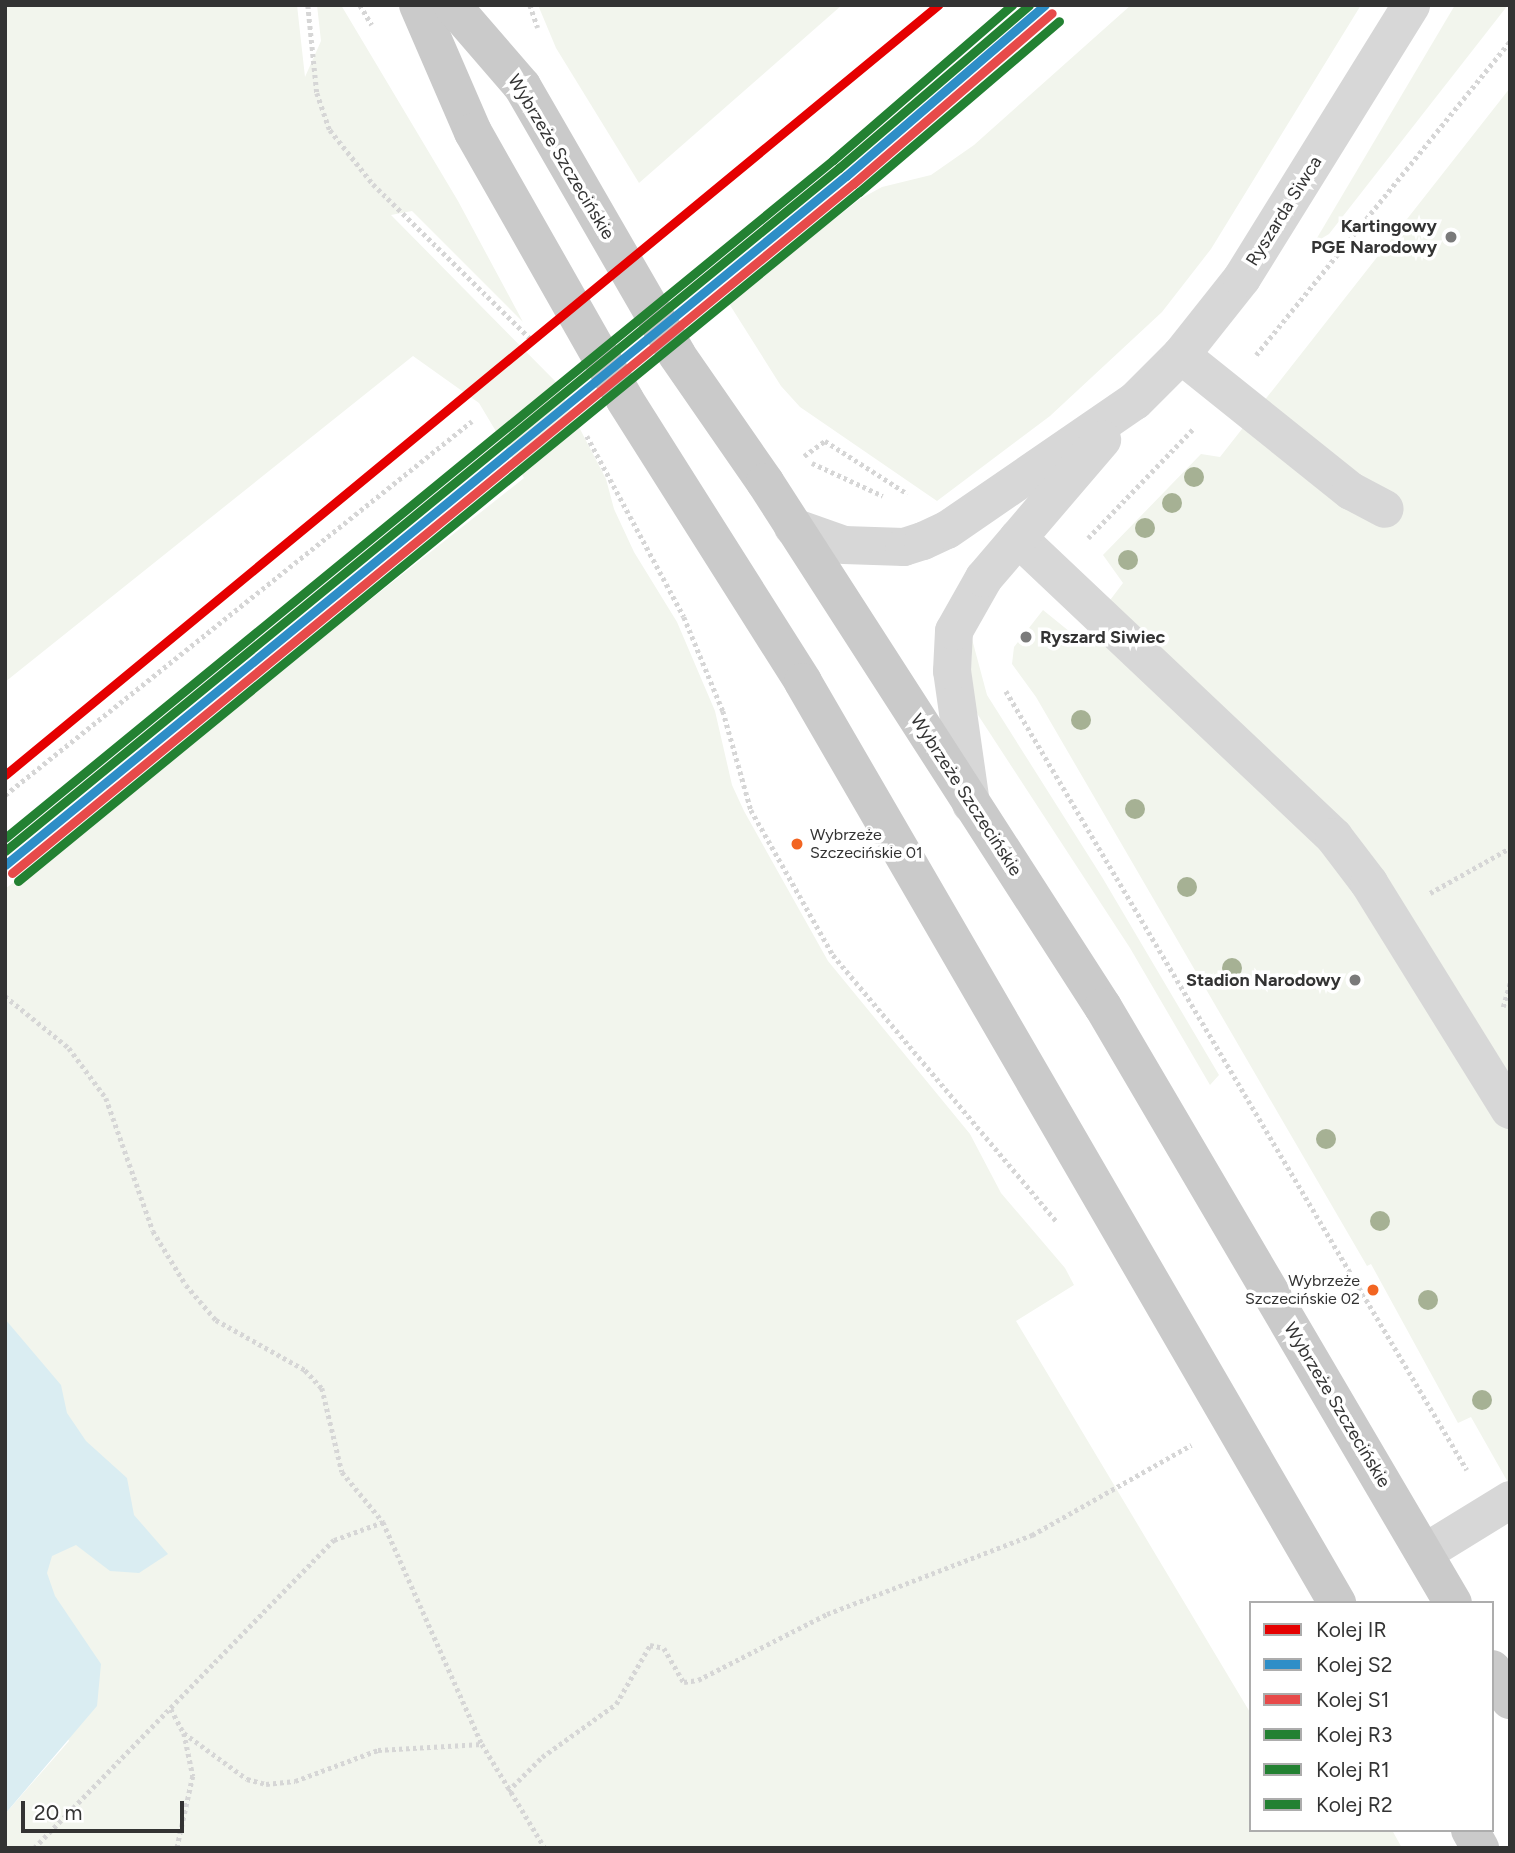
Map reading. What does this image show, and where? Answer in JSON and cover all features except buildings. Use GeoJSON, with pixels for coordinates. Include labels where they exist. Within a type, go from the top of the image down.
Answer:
{"type":"FeatureCollection","features":[{"type":"Feature","properties":{"kind":"main road"},"geometry":{"type":"LineString","coordinates":[[418,5],[473,132],[625,400],[803,682],[1336,1601]]}},
{"type":"Feature","properties":{"kind":"main road","name":"Wybrzeże Szczecińskie"},"geometry":{"type":"LineString","coordinates":[[452,5],[522,86],[677,355],[793,527],[1104,1007],[1452,1601]]}},
{"type":"Feature","properties":{"kind":"main road"},"geometry":{"type":"LineString","coordinates":[[1494,1673],[1510,1700]]}},
{"type":"Feature","properties":{"kind":"main road"},"geometry":{"type":"LineString","coordinates":[[1471,1832],[1480,1848]]}},
{"type":"Feature","properties":{"kind":"lane","name":"Ryszarda Siwca"},"geometry":{"type":"LineString","coordinates":[[971,804],[952,671],[954,631],[984,578],[1135,401],[1181,355],[1242,278],[1411,5]]}},
{"type":"Feature","properties":{"kind":"lane"},"geometry":{"type":"LineString","coordinates":[[1181,355],[1352,491],[1385,509]]}},
{"type":"Feature","properties":{"kind":"lane","name":"Ryszarda Siwca"},"geometry":{"type":"LineString","coordinates":[[793,527],[844,545],[904,547],[923,541],[947,530],[1135,401]]}},
{"type":"Feature","properties":{"kind":"lane"},"geometry":{"type":"LineString","coordinates":[[1018,537],[1334,837],[1390,916],[1510,1110]]}},
{"type":"Feature","properties":{"kind":"lane"},"geometry":{"type":"LineString","coordinates":[[1424,1553],[1500,1505]]}},
{"type":"Feature","properties":{"kind":"path"},"geometry":{"type":"LineString","coordinates":[[308,5],[317,93],[330,130],[349,158],[543,351]]}},
{"type":"Feature","properties":{"kind":"path"},"geometry":{"type":"LineString","coordinates":[[530,5],[541,38]]}},
{"type":"Feature","properties":{"kind":"path"},"geometry":{"type":"LineString","coordinates":[[1055,573],[1227,393],[1510,41]]}},
{"type":"Feature","properties":{"kind":"path"},"geometry":{"type":"LineString","coordinates":[[5,794],[472,421]]}},
{"type":"Feature","properties":{"kind":"path"},"geometry":{"type":"LineString","coordinates":[[580,423],[684,617],[723,710],[751,810],[833,955],[1060,1226]]}},
{"type":"Feature","properties":{"kind":"path"},"geometry":{"type":"LineString","coordinates":[[794,446],[801,458],[890,499],[923,541]]}},
{"type":"Feature","properties":{"kind":"path"},"geometry":{"type":"LineString","coordinates":[[1004,687],[1500,1505]]}},
{"type":"Feature","properties":{"kind":"path"},"geometry":{"type":"LineString","coordinates":[[1390,916],[1510,848]]}},
{"type":"Feature","properties":{"kind":"path"},"geometry":{"type":"LineString","coordinates":[[5,996],[69,1048],[106,1098],[153,1231],[186,1285],[216,1320],[305,1370],[321,1388],[342,1472],[383,1522],[482,1744],[508,1791],[545,1848]]}},
{"type":"Feature","properties":{"kind":"path"},"geometry":{"type":"LineString","coordinates":[[1187,1431],[1201,1454]]}},
{"type":"Feature","properties":{"kind":"path"},"geometry":{"type":"LineString","coordinates":[[508,1791],[542,1757],[616,1704],[650,1645],[664,1648],[684,1682],[698,1680],[827,1614],[1032,1535],[1194,1443]]}},
{"type":"Feature","properties":{"kind":"path"},"geometry":{"type":"LineString","coordinates":[[34,1848],[334,1540],[383,1522]]}},
{"type":"Feature","properties":{"kind":"path"},"geometry":{"type":"LineString","coordinates":[[171,1709],[184,1733],[192,1776],[177,1848]]}},
{"type":"Feature","properties":{"kind":"path"},"geometry":{"type":"LineString","coordinates":[[184,1733],[247,1779],[267,1784],[295,1781],[378,1750],[482,1744]]}},
{"type":"Feature","properties":{"kind":"shaded area"},"geometry":{"type":"Polygon","coordinates":[[[5,5],[297,5],[305,77],[321,41],[317,5],[341,5],[458,201],[523,322],[412,211],[391,215],[555,381],[606,479],[614,509],[634,552],[677,622],[715,711],[732,785],[744,811],[828,961],[970,1134],[1001,1193],[1065,1268],[1074,1285],[1016,1321],[1249,1711],[1249,1832],[1393,1832],[1402,1848],[5,1848],[5,1814],[69,1741],[5,1615],[5,889],[524,478],[479,403],[413,356],[5,682],[5,5]]]}},
{"type":"Feature","properties":{"kind":"shaded area"},"geometry":{"type":"Polygon","coordinates":[[[538,5],[842,5],[639,183],[556,48],[538,5]]]}},
{"type":"Feature","properties":{"kind":"shaded area"},"geometry":{"type":"Polygon","coordinates":[[[1131,5],[1361,5],[1211,249],[1162,312],[1050,416],[937,501],[800,407],[781,386],[728,302],[860,199],[882,187],[931,175],[974,145],[1131,5]]]}},
{"type":"Feature","properties":{"kind":"shaded area"},"geometry":{"type":"Polygon","coordinates":[[[1455,5],[1508,5],[1329,234],[1314,243],[1455,5]]]}},
{"type":"Feature","properties":{"kind":"shaded area","name":"Stadion Narodowy"},"geometry":{"type":"Polygon","coordinates":[[[1510,88],[1510,1486],[1471,1417],[1458,1423],[1371,1264],[1367,1266],[1036,697],[1012,664],[1014,647],[1043,610],[1080,640],[1123,583],[1103,555],[1201,454],[1220,457],[1510,88]]]}},
{"type":"Feature","properties":{"kind":"shaded area"},"geometry":{"type":"Polygon","coordinates":[[[972,639],[987,695],[1102,877],[1219,1075],[1210,1085],[1130,948],[978,715],[970,697],[972,639]]]}},
{"type":"Feature","properties":{"kind":"shaded area"},"geometry":{"type":"Polygon","coordinates":[[[5,1319],[61,1385],[67,1413],[86,1441],[127,1478],[134,1515],[168,1554],[139,1573],[110,1571],[76,1545],[52,1556],[47,1573],[55,1596],[101,1664],[97,1706],[5,1814],[5,1319]]]}},
{"type":"Feature","properties":{"kind":"rail line","name":"IR"},"geometry":{"type":"LineString","coordinates":[[5,775],[938,5]]}},
{"type":"Feature","properties":{"kind":"rail line","name":"R2"},"geometry":{"type":"LineString","coordinates":[[5,838],[833,160],[1012,5]]}},
{"type":"Feature","properties":{"kind":"rail line","name":"R3"},"geometry":{"type":"LineString","coordinates":[[5,851],[839,168],[1029,5]]}},
{"type":"Feature","properties":{"kind":"rail line","name":"S2"},"geometry":{"type":"LineString","coordinates":[[5,865],[846,176],[1045,5]]}},
{"type":"Feature","properties":{"kind":"rail line","name":"S1"},"geometry":{"type":"LineString","coordinates":[[12,873],[853,184],[1052,13]]}},
{"type":"Feature","properties":{"kind":"rail line","name":"R1"},"geometry":{"type":"LineString","coordinates":[[18,881],[859,192],[1059,21]]}},
{"type":"Feature","properties":{"kind":"place","name":"Kartingowy PGE Narodowy"},"geometry":{"type":"Point","coordinates":[1451,237]}},
{"type":"Feature","properties":{"kind":"place","name":"Ryszard Siwiec"},"geometry":{"type":"Point","coordinates":[1026,637]}},
{"type":"Feature","properties":{"kind":"place","name":"Wybrzeże Szczecińskie 01"},"geometry":{"type":"Point","coordinates":[797,844]}},
{"type":"Feature","properties":{"kind":"place","name":"Stadion Narodowy"},"geometry":{"type":"Point","coordinates":[1355,980]}},
{"type":"Feature","properties":{"kind":"place","name":"Wybrzeże Szczecińskie 02"},"geometry":{"type":"Point","coordinates":[1373,1290]}}]}
